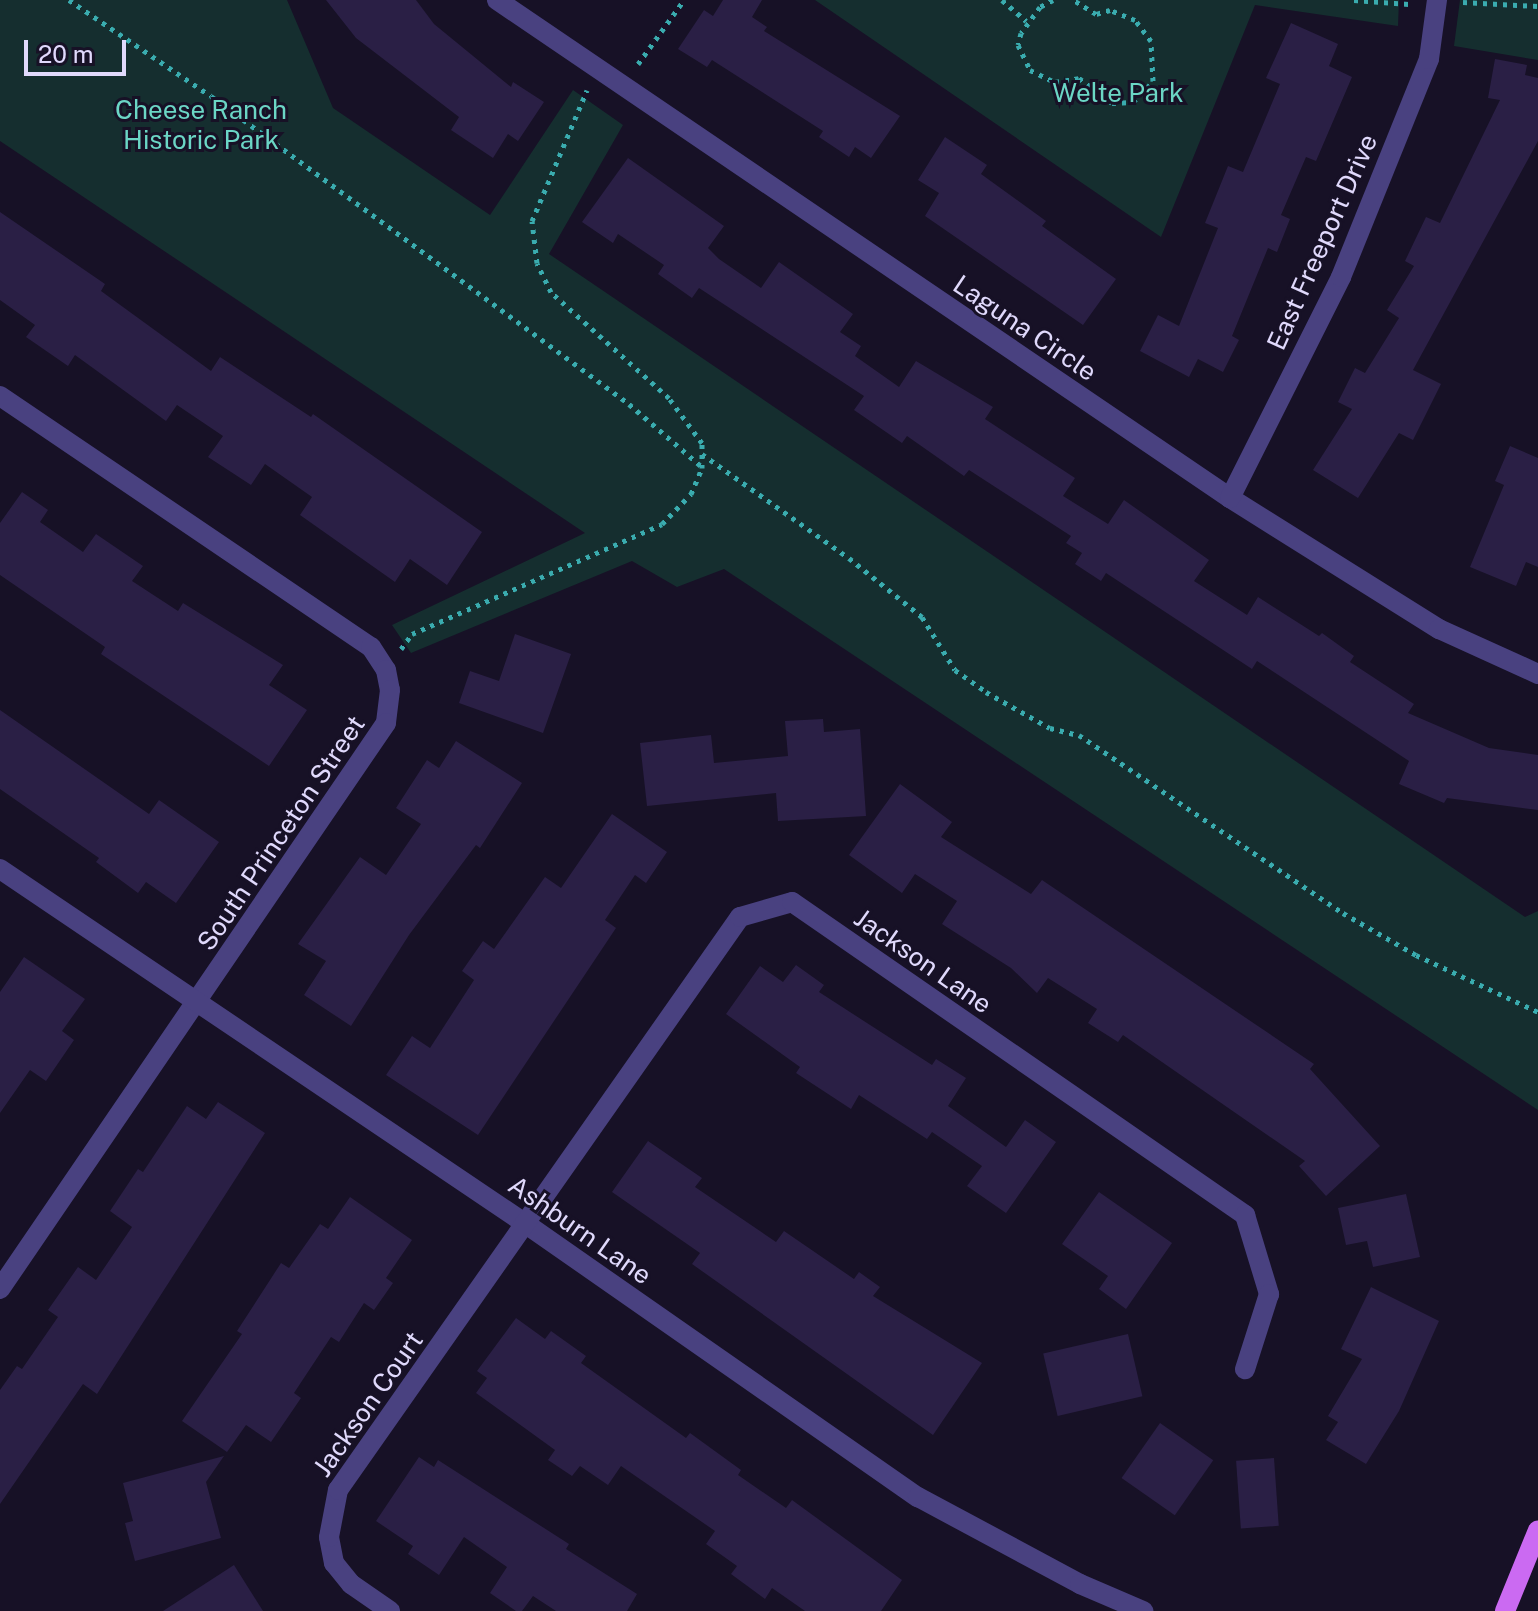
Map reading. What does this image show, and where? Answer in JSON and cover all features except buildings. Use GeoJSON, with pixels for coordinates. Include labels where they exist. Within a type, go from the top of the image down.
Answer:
{"type":"FeatureCollection","features":[{"type":"Feature","properties":{"kind":"main road"},"geometry":{"type":"LineString","coordinates":[[1505,1611],[1538,1530]]}},
{"type":"Feature","properties":{"kind":"street","name":"Laguna Circle"},"geometry":{"type":"LineString","coordinates":[[497,0],[596,71],[1230,498],[1439,629],[1538,674]]}},
{"type":"Feature","properties":{"kind":"street","name":"East Freeport Drive"},"geometry":{"type":"LineString","coordinates":[[1230,498],[1341,277],[1429,59],[1437,0]]}},
{"type":"Feature","properties":{"kind":"street"},"geometry":{"type":"LineString","coordinates":[[0,396],[371,647],[386,670]]}},
{"type":"Feature","properties":{"kind":"street","name":"South Princeton Street"},"geometry":{"type":"LineString","coordinates":[[0,1289],[386,723],[390,690],[386,670]]}},
{"type":"Feature","properties":{"kind":"street","name":"Ashburn Lane"},"geometry":{"type":"LineString","coordinates":[[0,869],[526,1224],[918,1497],[1080,1584],[1143,1611]]}},
{"type":"Feature","properties":{"kind":"street","name":"Jackson Lane"},"geometry":{"type":"LineString","coordinates":[[526,1224],[740,917],[792,902],[1245,1215],[1269,1294],[1245,1369]]}},
{"type":"Feature","properties":{"kind":"street","name":"Jackson Court"},"geometry":{"type":"LineString","coordinates":[[390,1611],[351,1584],[334,1563],[330,1507],[526,1224]]}},
{"type":"Feature","properties":{"kind":"path"},"geometry":{"type":"LineString","coordinates":[[69,0],[211,96],[616,395],[702,468]]}},
{"type":"Feature","properties":{"kind":"path"},"geometry":{"type":"LineString","coordinates":[[620,87],[684,0]]}},
{"type":"Feature","properties":{"kind":"path"},"geometry":{"type":"LineString","coordinates":[[1002,0],[1026,21]]}},
{"type":"Feature","properties":{"kind":"path"},"geometry":{"type":"LineString","coordinates":[[1053,0],[1026,21],[1018,45],[1040,79],[1079,78],[1112,103],[1133,102],[1153,81],[1151,41],[1135,20],[1110,10],[1096,14],[1074,0]]}},
{"type":"Feature","properties":{"kind":"path"},"geometry":{"type":"LineString","coordinates":[[386,670],[412,634],[662,524],[691,494],[702,468],[702,443],[669,398],[551,292],[537,263],[532,221],[596,71]]}},
{"type":"Feature","properties":{"kind":"path"},"geometry":{"type":"LineString","coordinates":[[702,454],[849,558],[922,617],[955,670],[986,692],[1050,728],[1079,735],[1343,913],[1416,955],[1538,1012]]}},
{"type":"Feature","properties":{"kind":"green space","name":"Cheese Ranch Historic Park"},"geometry":{"type":"Polygon","coordinates":[[[0,0],[287,0],[333,108],[490,215],[573,90],[623,125],[549,254],[1525,917],[1538,911],[1538,1110],[724,569],[677,587],[632,561],[411,653],[392,625],[585,533],[0,141],[0,0]]]}},
{"type":"Feature","properties":{"kind":"green space","name":"Welte Park"},"geometry":{"type":"Polygon","coordinates":[[[815,0],[1399,0],[1398,26],[1255,5],[1161,237],[815,0]]]}},
{"type":"Feature","properties":{"kind":"green space"},"geometry":{"type":"Polygon","coordinates":[[[1460,0],[1538,0],[1538,60],[1454,46],[1460,0]]]}}]}
